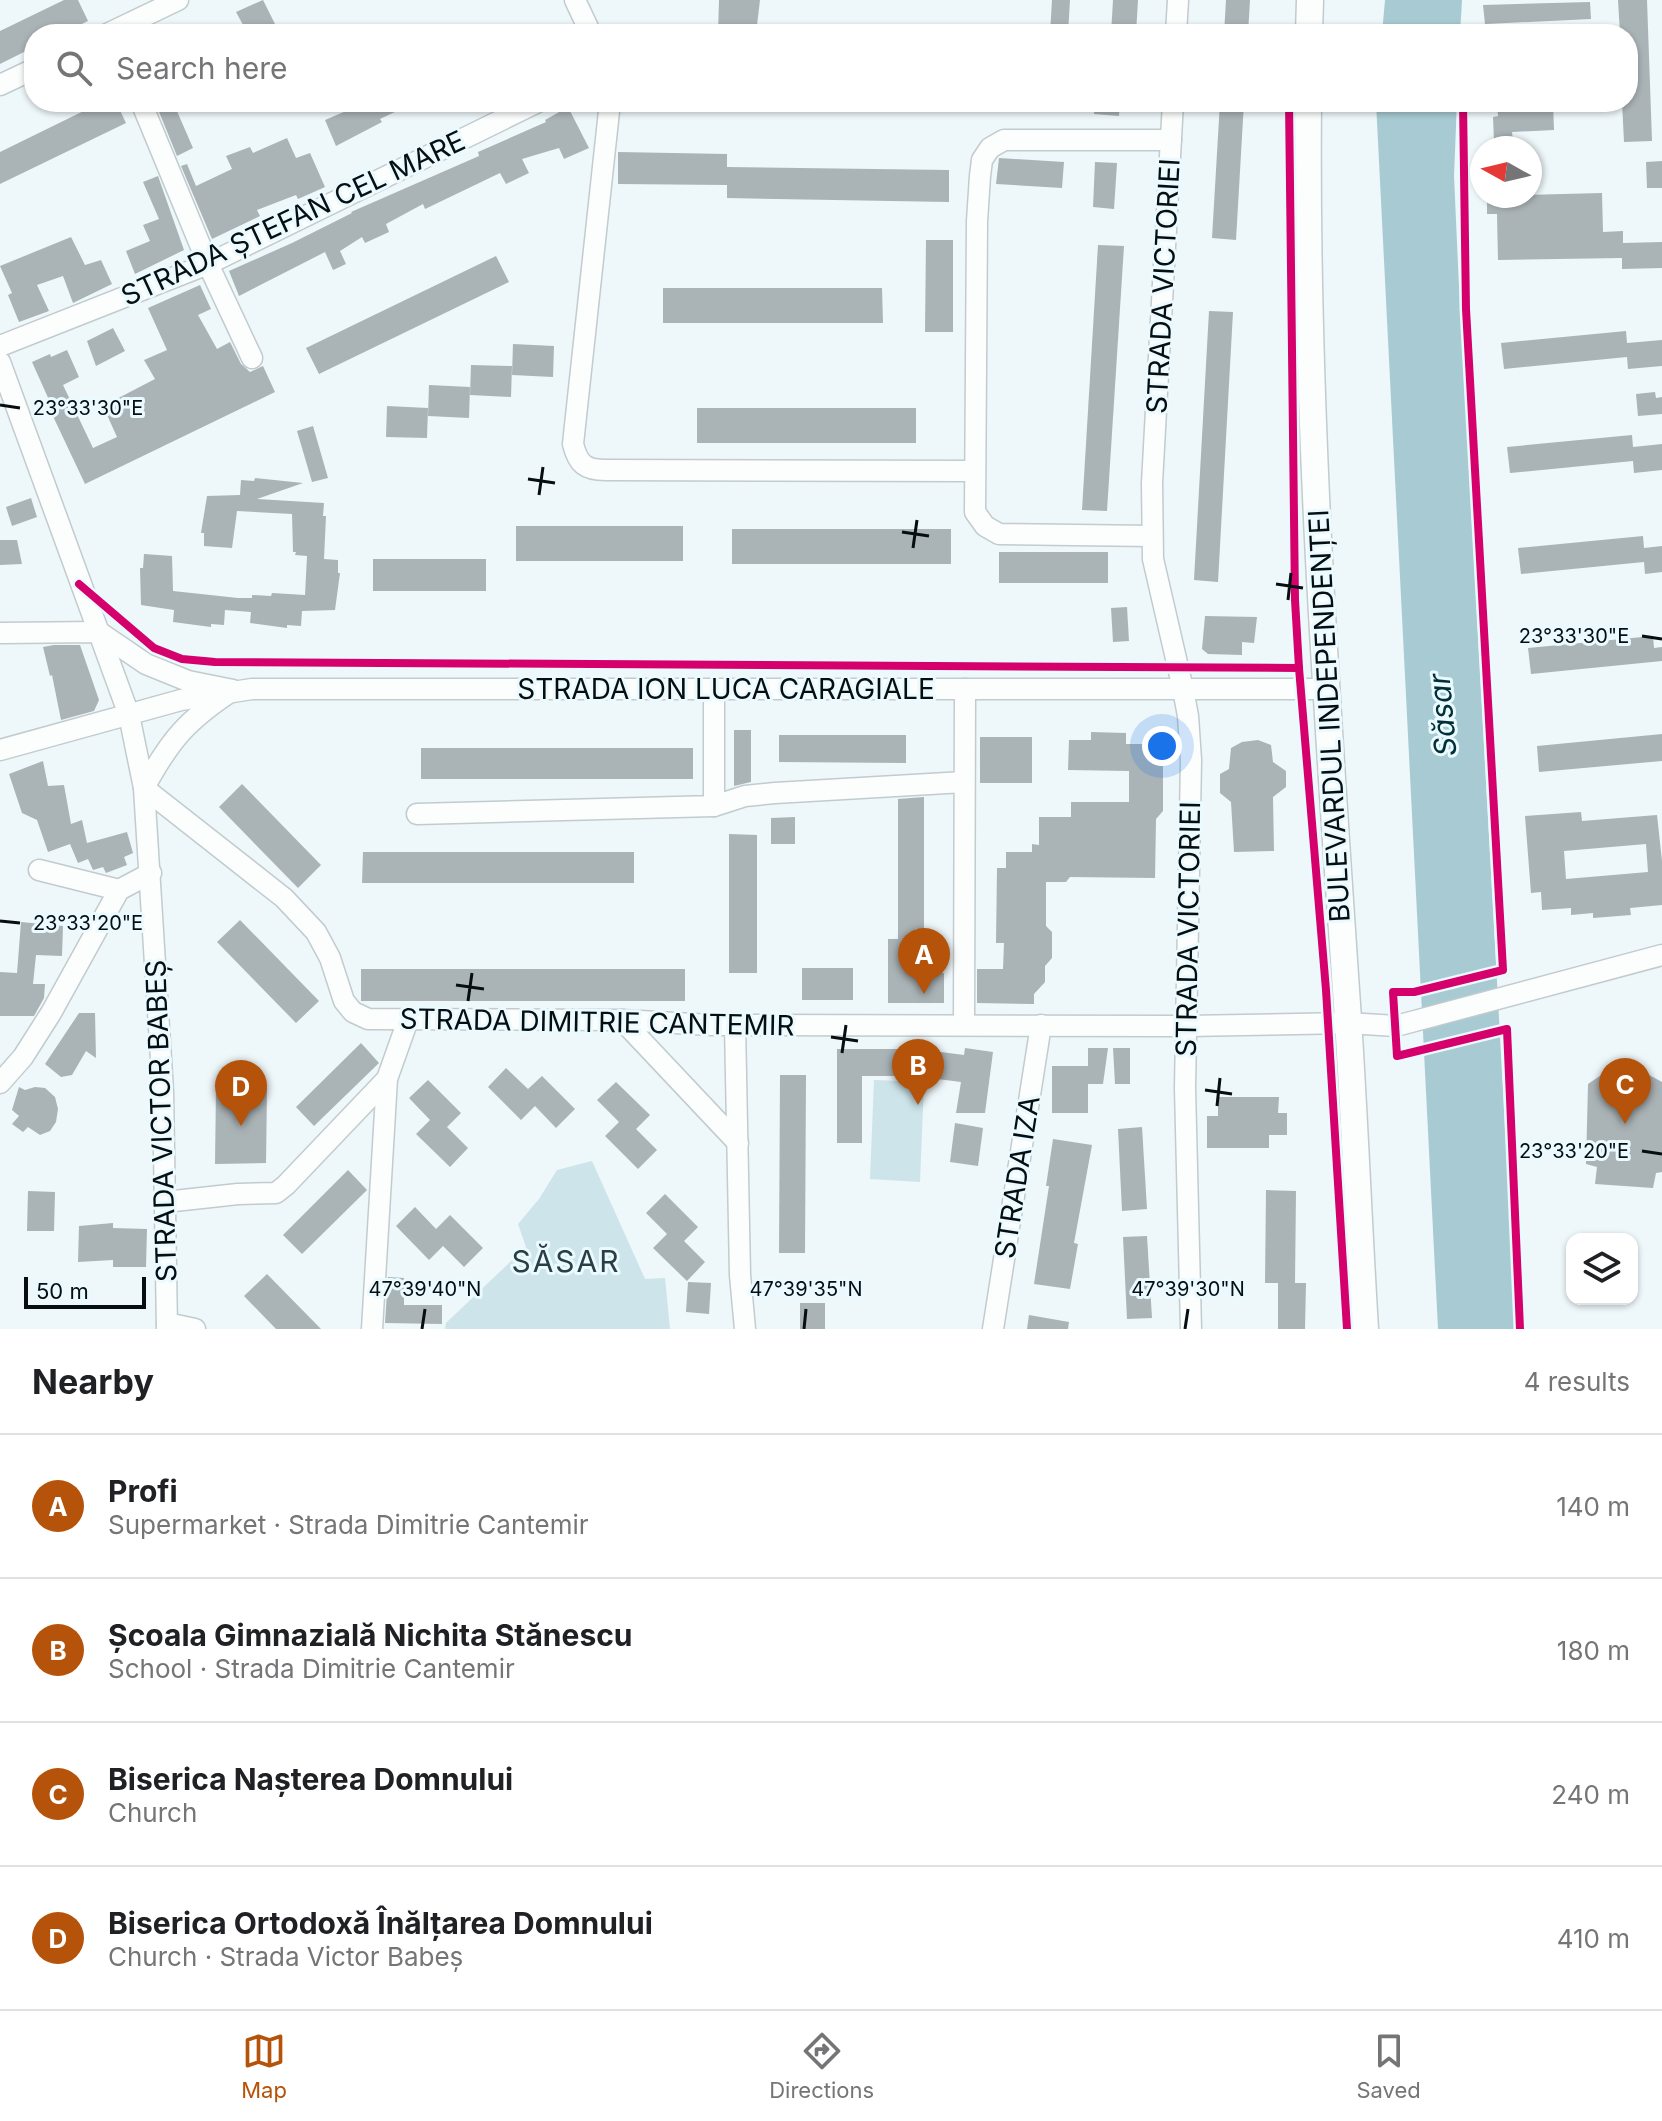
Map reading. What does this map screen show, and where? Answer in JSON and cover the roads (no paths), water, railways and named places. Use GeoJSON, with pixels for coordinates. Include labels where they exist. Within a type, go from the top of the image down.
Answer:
{"type":"FeatureCollection","features":[{"type":"Feature","properties":{"kind":"main road"},"geometry":{"type":"LineString","coordinates":[[1309,24],[1310,0]]}},
{"type":"Feature","properties":{"kind":"main road","name":"BULEVARDUL INDEPENDENȚEI"},"geometry":{"type":"LineString","coordinates":[[1308,112],[1311,395],[1325,689],[1365,1329]]}},
{"type":"Feature","properties":{"kind":"street"},"geometry":{"type":"LineString","coordinates":[[129,24],[178,0]]}},
{"type":"Feature","properties":{"kind":"street"},"geometry":{"type":"LineString","coordinates":[[575,0],[586,24]]}},
{"type":"Feature","properties":{"kind":"street"},"geometry":{"type":"LineString","coordinates":[[1177,24],[1178,0]]}},
{"type":"Feature","properties":{"kind":"street"},"geometry":{"type":"LineString","coordinates":[[0,85],[24,74]]}},
{"type":"Feature","properties":{"kind":"street"},"geometry":{"type":"LineString","coordinates":[[145,112],[208,264],[252,358]]}},
{"type":"Feature","properties":{"kind":"street","name":"STRADA ȘTEFAN CEL MARE"},"geometry":{"type":"LineString","coordinates":[[0,346],[208,264],[518,112]]}},
{"type":"Feature","properties":{"kind":"street"},"geometry":{"type":"LineString","coordinates":[[609,112],[573,444],[576,458],[591,470],[975,471]]}},
{"type":"Feature","properties":{"kind":"street","name":"STRADA VICTORIEI"},"geometry":{"type":"LineString","coordinates":[[1172,112],[1152,483],[1152,536],[1161,601],[1188,716],[1191,760],[1185,1088],[1191,1329]]}},
{"type":"Feature","properties":{"kind":"street"},"geometry":{"type":"LineString","coordinates":[[1152,536],[999,534],[985,526],[975,512],[977,221],[982,160],[990,148],[1004,140],[1171,140]]}},
{"type":"Feature","properties":{"kind":"street","name":"STRADA VICTOR BABEȘ"},"geometry":{"type":"LineString","coordinates":[[0,362],[129,715],[144,788],[163,1091],[167,1326]]}},
{"type":"Feature","properties":{"kind":"street"},"geometry":{"type":"LineString","coordinates":[[0,633],[99,632],[146,664],[188,681],[233,690]]}},
{"type":"Feature","properties":{"kind":"street"},"geometry":{"type":"LineString","coordinates":[[714,689],[714,806]]}},
{"type":"Feature","properties":{"kind":"street"},"geometry":{"type":"LineString","coordinates":[[964,1025],[965,689]]}},
{"type":"Feature","properties":{"kind":"street","name":"STRADA ION LUCA CARAGIALE"},"geometry":{"type":"LineString","coordinates":[[0,750],[181,700],[233,690],[1325,689]]}},
{"type":"Feature","properties":{"kind":"street"},"geometry":{"type":"LineString","coordinates":[[144,788],[163,753],[180,732],[201,712],[233,690]]}},
{"type":"Feature","properties":{"kind":"street"},"geometry":{"type":"LineString","coordinates":[[417,814],[714,806],[760,794],[964,782]]}},
{"type":"Feature","properties":{"kind":"street","name":"STRADA DIMITRIE CANTEMIR"},"geometry":{"type":"LineString","coordinates":[[144,788],[284,898],[316,932],[330,958],[344,1001],[353,1012],[368,1019],[622,1020],[735,1025],[1187,1026],[1348,1023],[1396,1026],[1662,955]]}},
{"type":"Feature","properties":{"kind":"street"},"geometry":{"type":"LineString","coordinates":[[39,870],[119,890]]}},
{"type":"Feature","properties":{"kind":"street"},"geometry":{"type":"LineString","coordinates":[[0,1083],[23,1057],[51,1013],[119,890],[151,873]]}},
{"type":"Feature","properties":{"kind":"street"},"geometry":{"type":"LineString","coordinates":[[372,1329],[387,1079],[408,1020]]}},
{"type":"Feature","properties":{"kind":"street"},"geometry":{"type":"LineString","coordinates":[[622,1020],[738,1143]]}},
{"type":"Feature","properties":{"kind":"street"},"geometry":{"type":"LineString","coordinates":[[735,1025],[740,1275],[745,1329]]}},
{"type":"Feature","properties":{"kind":"street","name":"STRADA IZA"},"geometry":{"type":"LineString","coordinates":[[993,1329],[1041,1025]]}},
{"type":"Feature","properties":{"kind":"street"},"geometry":{"type":"LineString","coordinates":[[165,1202],[276,1193],[387,1079]]}},
{"type":"Feature","properties":{"kind":"street"},"geometry":{"type":"LineString","coordinates":[[167,1326],[195,1329]]}},
{"type":"Feature","properties":{"kind":"water"},"geometry":{"type":"Polygon","coordinates":[[[1385,0],[1462,0],[1461,24],[1383,24],[1385,0]]]}},
{"type":"Feature","properties":{"kind":"water","name":"Săsar"},"geometry":{"type":"Polygon","coordinates":[[[1377,112],[1457,112],[1454,176],[1459,287],[1516,1329],[1438,1329],[1377,112]]]}},
{"type":"Feature","properties":{"kind":"place","name":"Profi"},"geometry":{"type":"Point","coordinates":[924,994]}},
{"type":"Feature","properties":{"kind":"place","name":"Școala Gimnazială Nichita Stănescu"},"geometry":{"type":"Point","coordinates":[918,1105]}},
{"type":"Feature","properties":{"kind":"place","name":"Biserica Nașterea Domnului"},"geometry":{"type":"Point","coordinates":[1625,1124]}},
{"type":"Feature","properties":{"kind":"place","name":"Biserica Ortodoxă Înălțarea Domnului"},"geometry":{"type":"Point","coordinates":[241,1126]}},
{"type":"Feature","properties":{"kind":"district","name":"SĂSAR"},"geometry":{"type":"Point","coordinates":[566,1261]}}]}
